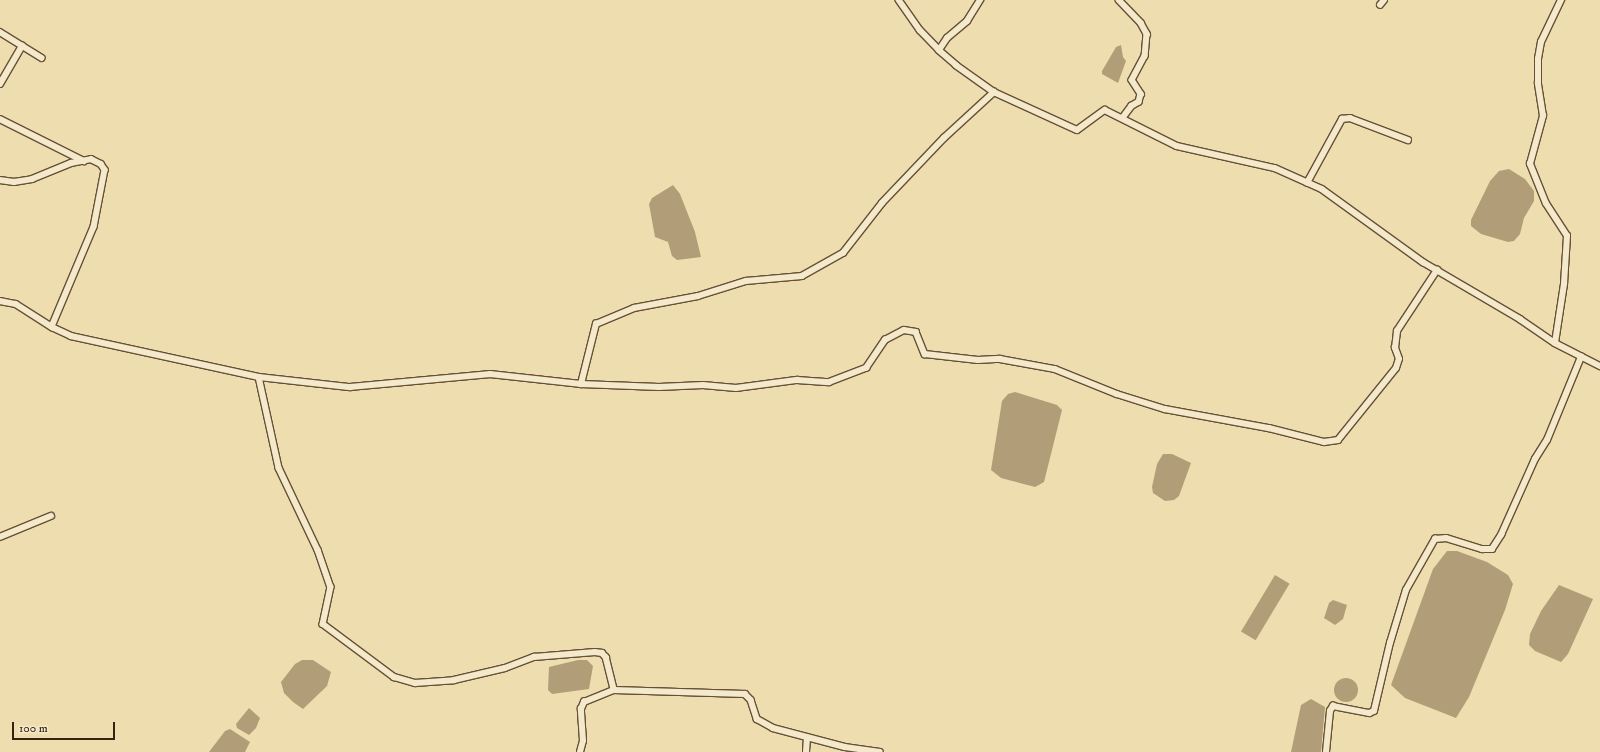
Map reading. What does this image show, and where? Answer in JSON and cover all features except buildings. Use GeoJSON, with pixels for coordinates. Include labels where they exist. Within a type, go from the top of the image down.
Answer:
{"type":"FeatureCollection","features":[{"type":"Feature","properties":{"kind":"street"},"geometry":{"type":"LineString","coordinates":[[899,0],[920,30],[939,50],[956,65],[994,92],[1077,130],[1105,110],[1177,146],[1275,168],[1322,189],[1437,270],[1554,343],[1600,366]]}},
{"type":"Feature","properties":{"kind":"street"},"geometry":{"type":"LineString","coordinates":[[939,50],[947,38],[967,21],[980,0]]}},
{"type":"Feature","properties":{"kind":"street"},"geometry":{"type":"LineString","coordinates":[[1119,0],[1141,23],[1147,34],[1145,56],[1132,80],[1141,94],[1139,102],[1132,106],[1123,118]]}},
{"type":"Feature","properties":{"kind":"street"},"geometry":{"type":"LineString","coordinates":[[1554,343],[1564,284],[1567,236],[1546,204],[1530,164],[1543,116],[1538,83],[1538,59],[1541,42],[1561,0]]}},
{"type":"Feature","properties":{"kind":"street"},"geometry":{"type":"LineString","coordinates":[[0,32],[42,58]]}},
{"type":"Feature","properties":{"kind":"street"},"geometry":{"type":"LineString","coordinates":[[0,84],[22,46]]}},
{"type":"Feature","properties":{"kind":"street"},"geometry":{"type":"LineString","coordinates":[[581,384],[596,324],[634,308],[698,296],[746,281],[802,276],[843,252],[882,202],[944,138],[994,92]]}},
{"type":"Feature","properties":{"kind":"street"},"geometry":{"type":"LineString","coordinates":[[1307,183],[1342,119],[1350,118],[1408,140]]}},
{"type":"Feature","properties":{"kind":"street"},"geometry":{"type":"LineString","coordinates":[[0,119],[84,161]]}},
{"type":"Feature","properties":{"kind":"street"},"geometry":{"type":"LineString","coordinates":[[0,180],[14,182],[32,180],[91,159],[101,164],[105,170],[102,194],[94,226],[52,327]]}},
{"type":"Feature","properties":{"kind":"street"},"geometry":{"type":"LineString","coordinates":[[0,302],[16,304],[52,327],[71,336],[259,377],[350,387],[490,374],[581,384],[659,387],[703,385],[736,388],[797,380],[829,382],[866,368],[885,340],[904,330],[916,332],[925,354],[978,360],[1000,359],[1055,369],[1117,394],[1165,409],[1269,428],[1324,442],[1338,440],[1396,368],[1398,359],[1395,348],[1397,332],[1437,270]]}},
{"type":"Feature","properties":{"kind":"street"},"geometry":{"type":"LineString","coordinates":[[1326,752],[1330,712],[1333,706],[1369,713],[1374,711],[1390,643],[1406,590],[1435,539],[1446,538],[1482,549],[1492,549],[1501,535],[1535,459],[1547,440],[1581,357]]}},
{"type":"Feature","properties":{"kind":"street"},"geometry":{"type":"LineString","coordinates":[[259,377],[279,468],[318,550],[331,587],[323,624],[394,677],[415,683],[454,680],[505,668],[534,657],[595,652],[602,653],[606,657],[614,690]]}},
{"type":"Feature","properties":{"kind":"street"},"geometry":{"type":"LineString","coordinates":[[0,537],[52,516]]}},
{"type":"Feature","properties":{"kind":"street"},"geometry":{"type":"LineString","coordinates":[[580,752],[582,741],[581,708],[584,702],[614,690],[745,694],[751,700],[756,719],[773,728],[807,738],[880,752]]}},
{"type":"Feature","properties":{"kind":"street"},"geometry":{"type":"LineString","coordinates":[[806,752],[807,738]]}},
{"type":"Feature","properties":{"kind":"shaded area"},"geometry":{"type":"Polygon","coordinates":[[[1121,45],[1123,57],[1126,61],[1118,83],[1102,74],[1102,71],[1116,47],[1121,45]]]}},
{"type":"Feature","properties":{"kind":"shaded area"},"geometry":{"type":"Polygon","coordinates":[[[1509,169],[1525,179],[1534,191],[1534,201],[1524,218],[1520,234],[1514,241],[1508,242],[1481,234],[1471,226],[1471,220],[1490,181],[1499,171],[1509,169]]]}},
{"type":"Feature","properties":{"kind":"shaded area"},"geometry":{"type":"Polygon","coordinates":[[[673,185],[680,194],[695,232],[701,257],[677,260],[672,256],[668,242],[655,237],[649,204],[652,198],[673,185]]]}},
{"type":"Feature","properties":{"kind":"shaded area"},"geometry":{"type":"Polygon","coordinates":[[[1015,392],[1057,405],[1062,410],[1044,482],[1035,487],[1001,478],[991,470],[1002,401],[1008,394],[1015,392]]]}},
{"type":"Feature","properties":{"kind":"shaded area"},"geometry":{"type":"Polygon","coordinates":[[[1163,454],[1172,454],[1191,463],[1179,496],[1174,500],[1165,501],[1153,493],[1152,487],[1157,464],[1163,454]]]}},
{"type":"Feature","properties":{"kind":"shaded area"},"geometry":{"type":"Polygon","coordinates":[[[1447,551],[1457,551],[1487,562],[1508,575],[1513,584],[1505,610],[1469,697],[1456,718],[1405,698],[1391,685],[1433,569],[1447,551]]]}},
{"type":"Feature","properties":{"kind":"shaded area"},"geometry":{"type":"Polygon","coordinates":[[[1275,575],[1290,584],[1256,640],[1241,632],[1275,575]]]}},
{"type":"Feature","properties":{"kind":"shaded area"},"geometry":{"type":"Polygon","coordinates":[[[1559,585],[1593,599],[1568,654],[1561,662],[1535,651],[1529,645],[1530,634],[1541,611],[1559,585]]]}},
{"type":"Feature","properties":{"kind":"shaded area"},"geometry":{"type":"Polygon","coordinates":[[[1333,600],[1347,605],[1343,619],[1335,625],[1324,618],[1329,603],[1333,600]]]}},
{"type":"Feature","properties":{"kind":"shaded area"},"geometry":{"type":"Polygon","coordinates":[[[302,660],[313,660],[331,672],[327,686],[303,709],[284,693],[281,682],[295,664],[302,660]]]}},
{"type":"Feature","properties":{"kind":"shaded area"},"geometry":{"type":"Polygon","coordinates":[[[578,660],[587,660],[593,666],[589,689],[552,694],[548,690],[549,667],[578,660]]]}},
{"type":"Feature","properties":{"kind":"shaded area"},"geometry":{"type":"Polygon","coordinates":[[[1346,678],[1355,681],[1358,690],[1355,699],[1346,702],[1337,699],[1334,690],[1337,681],[1346,678]]]}},
{"type":"Feature","properties":{"kind":"shaded area"},"geometry":{"type":"Polygon","coordinates":[[[1311,699],[1325,707],[1321,752],[1291,752],[1301,705],[1311,699]]]}},
{"type":"Feature","properties":{"kind":"shaded area"},"geometry":{"type":"Polygon","coordinates":[[[249,708],[260,718],[256,728],[249,735],[237,728],[236,724],[249,708]]]}},
{"type":"Feature","properties":{"kind":"shaded area"},"geometry":{"type":"Polygon","coordinates":[[[230,729],[250,742],[245,752],[209,752],[225,731],[230,729]]]}}]}
